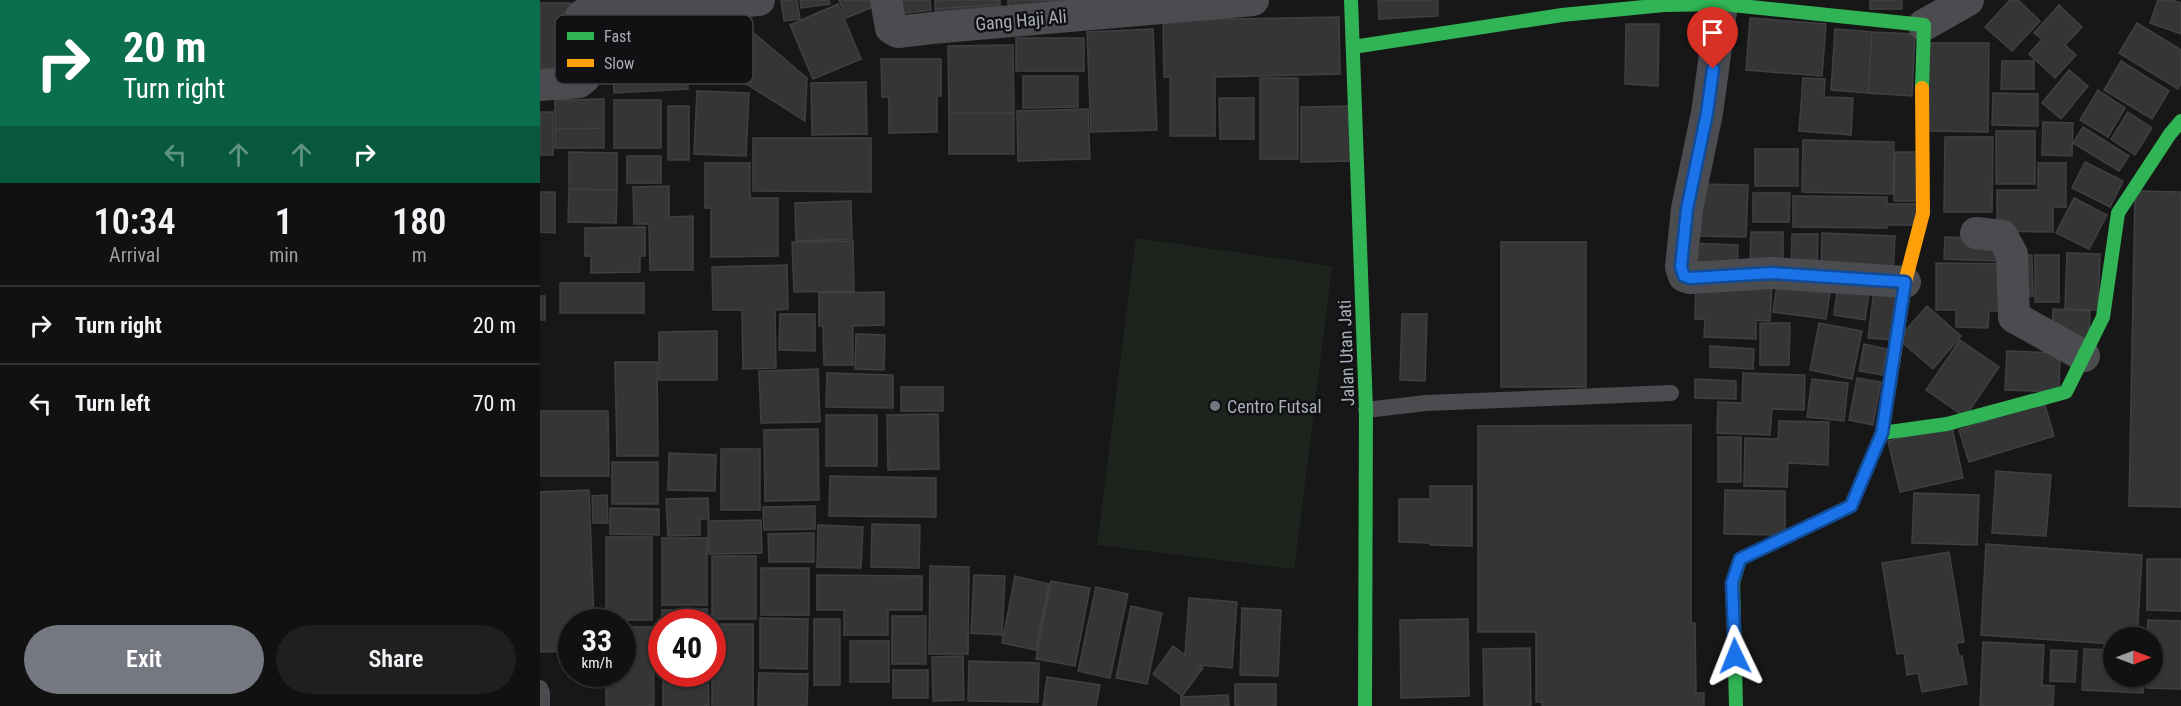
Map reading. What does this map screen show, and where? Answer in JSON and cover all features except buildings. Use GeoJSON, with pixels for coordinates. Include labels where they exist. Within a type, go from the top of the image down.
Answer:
{"type":"FeatureCollection","features":[{"type":"Feature","properties":{"kind":"street"},"geometry":{"type":"LineString","coordinates":[[583,15],[759,0]]}},
{"type":"Feature","properties":{"kind":"street","name":"Gang Haji Ali"},"geometry":{"type":"LineString","coordinates":[[886,0],[891,28],[898,32],[1253,0]]}},
{"type":"Feature","properties":{"kind":"street","name":"Jalan Utan Jati"},"geometry":{"type":"LineString","coordinates":[[1351,0],[1366,410],[1365,706]]}},
{"type":"Feature","properties":{"kind":"street"},"geometry":{"type":"LineString","coordinates":[[1353,47],[1562,15],[1664,5],[1722,4],[1924,26],[1968,0]]}},
{"type":"Feature","properties":{"kind":"street"},"geometry":{"type":"LineString","coordinates":[[1722,4],[1707,113],[1687,209],[1681,267],[1684,276],[1690,278],[1772,273],[1905,282]]}},
{"type":"Feature","properties":{"kind":"street"},"geometry":{"type":"LineString","coordinates":[[1736,706],[1732,583],[1740,559],[1851,506],[1882,433],[1905,282],[1923,213],[1921,117],[1924,26]]}},
{"type":"Feature","properties":{"kind":"street"},"geometry":{"type":"LineString","coordinates":[[540,85],[555,84]]}},
{"type":"Feature","properties":{"kind":"street"},"geometry":{"type":"LineString","coordinates":[[1882,433],[1958,422],[2067,392],[2103,317],[2118,213],[2181,121]]}},
{"type":"Feature","properties":{"kind":"street"},"geometry":{"type":"LineString","coordinates":[[1976,233],[2002,236],[2012,254],[2014,317],[2084,356]]}},
{"type":"Feature","properties":{"kind":"lane"},"geometry":{"type":"LineString","coordinates":[[1366,410],[1425,403],[1671,393]]}},
{"type":"Feature","properties":{"kind":"lane"},"geometry":{"type":"LineString","coordinates":[[540,688],[542,706]]}},
{"type":"Feature","properties":{"kind":"shaded area","name":"Centro Futsal"},"geometry":{"type":"Polygon","coordinates":[[[1136,238],[1332,266],[1294,569],[1097,545],[1136,238]]]}},
{"type":"Feature","properties":{"kind":"traffic: fast"},"geometry":{"type":"LineString","coordinates":[[1351,0],[1366,410],[1365,706]]}},
{"type":"Feature","properties":{"kind":"traffic: fast"},"geometry":{"type":"LineString","coordinates":[[1353,47],[1562,15],[1664,5],[1722,4],[1924,25],[1922,88]]}},
{"type":"Feature","properties":{"kind":"traffic: fast"},"geometry":{"type":"LineString","coordinates":[[1882,433],[1947,424],[2066,392],[2103,317],[2118,213],[2181,121]]}},
{"type":"Feature","properties":{"kind":"traffic: fast"},"geometry":{"type":"LineString","coordinates":[[1736,706],[1733,583],[1740,559],[1851,506],[1882,433],[1893,363]]}},
{"type":"Feature","properties":{"kind":"traffic: slow"},"geometry":{"type":"LineString","coordinates":[[1893,363],[1905,282],[1923,213],[1922,88]]}},
{"type":"Feature","properties":{"kind":"place","name":"Centro Futsal"},"geometry":{"type":"Point","coordinates":[1215,406]}},
{"type":"Feature","properties":{"kind":"route"},"geometry":{"type":"LineString","coordinates":[[1713,69],[1707,113],[1687,209],[1681,267],[1684,276],[1690,278],[1772,273],[1905,282],[1882,433],[1851,506],[1740,559],[1732,583],[1735,656]]}}]}
